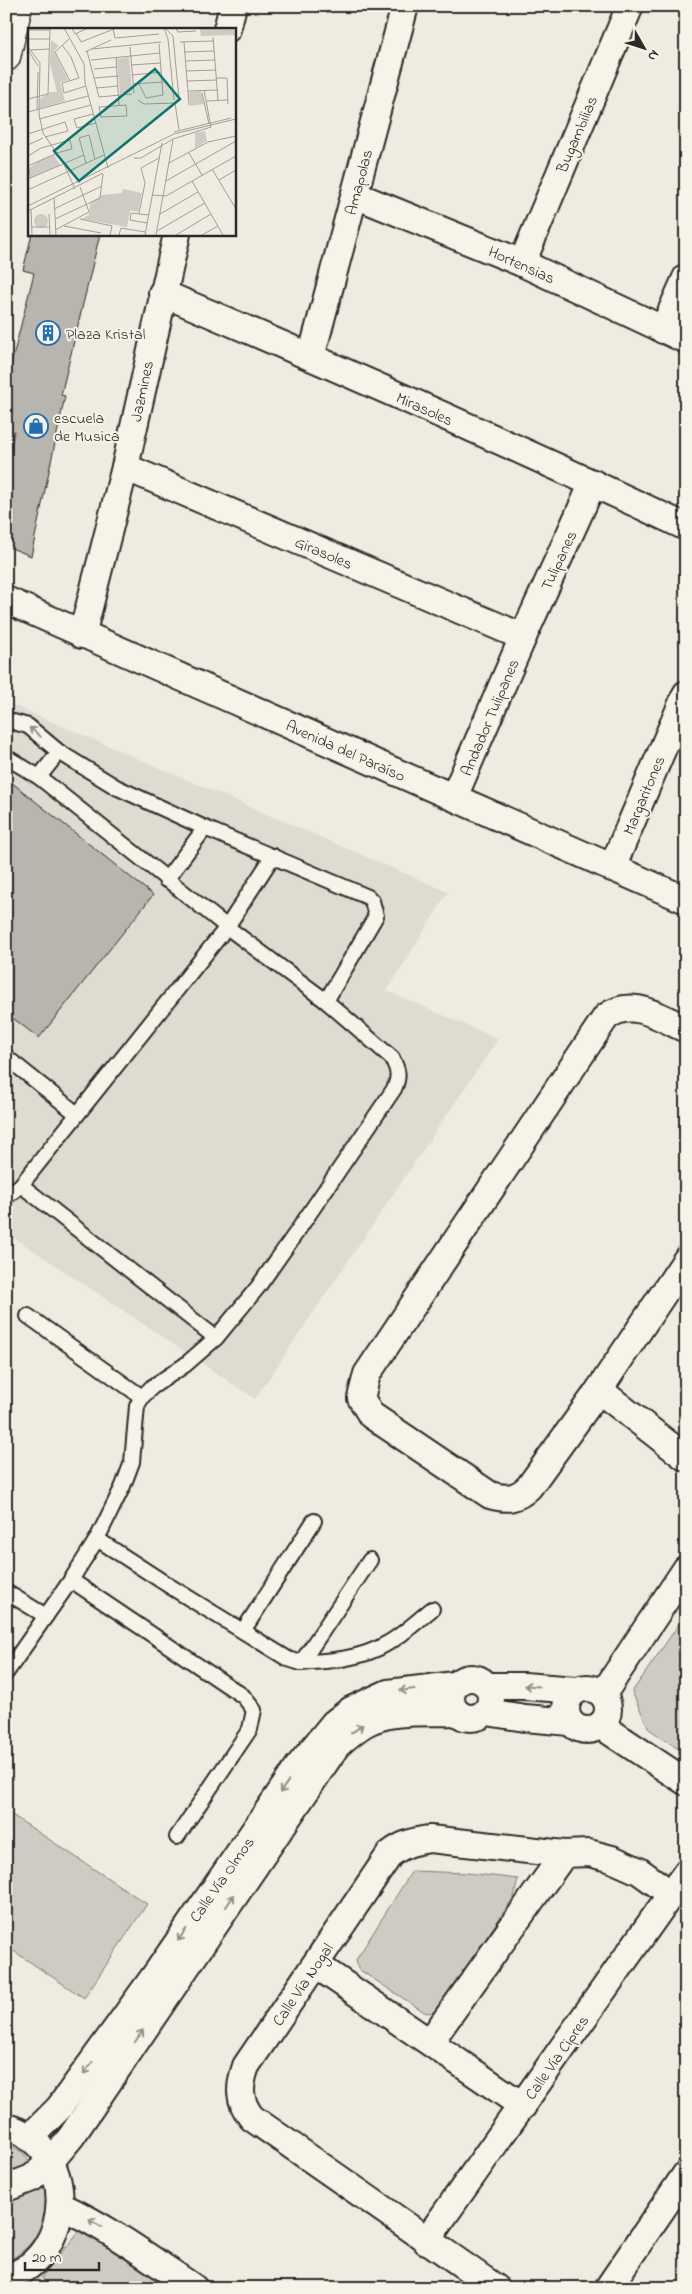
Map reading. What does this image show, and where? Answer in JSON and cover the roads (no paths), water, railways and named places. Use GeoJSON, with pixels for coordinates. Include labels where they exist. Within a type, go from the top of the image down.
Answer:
{"type":"FeatureCollection","features":[{"type":"Feature","properties":{"kind":"street"},"geometry":{"type":"LineString","coordinates":[[6,57],[18,6]]}},
{"type":"Feature","properties":{"kind":"street"},"geometry":{"type":"LineString","coordinates":[[227,28],[233,6]]}},
{"type":"Feature","properties":{"kind":"street","name":"Amapolas"},"geometry":{"type":"LineString","coordinates":[[311,357],[405,6]]}},
{"type":"Feature","properties":{"kind":"street","name":"Bugambilias"},"geometry":{"type":"LineString","coordinates":[[522,263],[630,6]]}},
{"type":"Feature","properties":{"kind":"street","name":"Hortensias"},"geometry":{"type":"LineString","coordinates":[[354,195],[522,263],[674,335]]}},
{"type":"Feature","properties":{"kind":"street","name":"Jazmines"},"geometry":{"type":"LineString","coordinates":[[82,635],[125,468],[162,293],[177,235]]}},
{"type":"Feature","properties":{"kind":"street"},"geometry":{"type":"LineString","coordinates":[[674,335],[686,278]]}},
{"type":"Feature","properties":{"kind":"street","name":"Mirasoles"},"geometry":{"type":"LineString","coordinates":[[162,293],[311,357],[593,483],[686,527]]}},
{"type":"Feature","properties":{"kind":"street","name":"Girasoles"},"geometry":{"type":"LineString","coordinates":[[125,468],[523,637]]}},
{"type":"Feature","properties":{"kind":"street","name":"Tulipanes"},"geometry":{"type":"LineString","coordinates":[[523,637],[593,483]]}},
{"type":"Feature","properties":{"kind":"street","name":"Avenida del Paraíso"},"geometry":{"type":"LineString","coordinates":[[6,600],[686,900]]}},
{"type":"Feature","properties":{"kind":"street","name":"Andador Tulipanes"},"geometry":{"type":"LineString","coordinates":[[454,797],[523,637]]}},
{"type":"Feature","properties":{"kind":"street","name":"Margaritones"},"geometry":{"type":"LineString","coordinates":[[612,868],[686,694]]}},
{"type":"Feature","properties":{"kind":"street"},"geometry":{"type":"LineString","coordinates":[[686,1029],[643,1010],[631,1008],[616,1008],[602,1020],[367,1374],[361,1398],[371,1414],[490,1495],[513,1498],[522,1494],[529,1486],[600,1390],[686,1260]]}},
{"type":"Feature","properties":{"kind":"street"},"geometry":{"type":"LineString","coordinates":[[600,1390],[686,1458]]}},
{"type":"Feature","properties":{"kind":"street"},"geometry":{"type":"LineString","coordinates":[[603,1694],[686,1569]]}},
{"type":"Feature","properties":{"kind":"street"},"geometry":{"type":"LineString","coordinates":[[487,1712],[570,1722],[584,1730],[600,1725],[608,1714],[603,1694],[595,1688],[586,1687],[576,1690],[524,1686],[488,1686],[476,1678],[468,1678],[455,1685],[451,1698],[455,1712],[461,1716],[475,1719],[487,1712],[492,1699],[488,1686]]}},
{"type":"Feature","properties":{"kind":"street","name":"Calle Vía Olmos"},"geometry":{"type":"LineString","coordinates":[[29,2138],[65,2100],[158,1971],[298,1767],[334,1723],[351,1710],[388,1693],[455,1685]]}},
{"type":"Feature","properties":{"kind":"street"},"geometry":{"type":"LineString","coordinates":[[570,1722],[566,1714],[566,1704],[569,1696],[576,1690]]}},
{"type":"Feature","properties":{"kind":"street","name":"Calle Vía Olmos"},"geometry":{"type":"LineString","coordinates":[[6,2188],[32,2178],[51,2161],[76,2129],[337,1746],[352,1732],[376,1718],[401,1714],[455,1712]]}},
{"type":"Feature","properties":{"kind":"street"},"geometry":{"type":"LineString","coordinates":[[600,1725],[686,1782]]}},
{"type":"Feature","properties":{"kind":"street","name":"Calle Vía Nogal"},"geometry":{"type":"LineString","coordinates":[[496,2288],[273,2135],[252,2118],[243,2108],[240,2090],[246,2066],[390,1854],[399,1847],[413,1841],[430,1839],[564,1854],[589,1853],[612,1859],[639,1871],[670,1894]]}},
{"type":"Feature","properties":{"kind":"street"},"geometry":{"type":"LineString","coordinates":[[430,2042],[564,1854]]}},
{"type":"Feature","properties":{"kind":"street","name":"Calle Vía Cipres"},"geometry":{"type":"LineString","coordinates":[[426,2241],[686,1873]]}},
{"type":"Feature","properties":{"kind":"street"},"geometry":{"type":"LineString","coordinates":[[316,1965],[523,2106]]}},
{"type":"Feature","properties":{"kind":"street"},"geometry":{"type":"LineString","coordinates":[[6,2127],[29,2138],[51,2161],[61,2199],[58,2225],[45,2249],[13,2281]]}},
{"type":"Feature","properties":{"kind":"street"},"geometry":{"type":"LineString","coordinates":[[608,2288],[686,2174]]}},
{"type":"Feature","properties":{"kind":"street"},"geometry":{"type":"LineString","coordinates":[[61,2206],[108,2230],[194,2288]]}},
{"type":"Feature","properties":{"kind":"lane"},"geometry":{"type":"LineString","coordinates":[[6,720],[28,726],[59,752],[116,787],[205,828],[358,891],[368,897],[375,908],[376,916],[326,1001]]}},
{"type":"Feature","properties":{"kind":"lane"},"geometry":{"type":"LineString","coordinates":[[39,777],[59,752]]}},
{"type":"Feature","properties":{"kind":"lane"},"geometry":{"type":"LineString","coordinates":[[6,757],[39,777],[166,880],[326,1001],[392,1058],[398,1070],[398,1080],[394,1089],[258,1287],[216,1338],[185,1365],[152,1387],[142,1397],[137,1406],[132,1462],[123,1486],[97,1539],[71,1580],[6,1673]]}},
{"type":"Feature","properties":{"kind":"lane"},"geometry":{"type":"LineString","coordinates":[[166,880],[205,828]]}},
{"type":"Feature","properties":{"kind":"lane"},"geometry":{"type":"LineString","coordinates":[[6,1197],[21,1185],[227,927],[274,856]]}},
{"type":"Feature","properties":{"kind":"lane"},"geometry":{"type":"LineString","coordinates":[[6,1057],[77,1114]]}},
{"type":"Feature","properties":{"kind":"lane"},"geometry":{"type":"LineString","coordinates":[[21,1185],[216,1338]]}},
{"type":"Feature","properties":{"kind":"lane"},"geometry":{"type":"LineString","coordinates":[[28,1316],[142,1397]]}},
{"type":"Feature","properties":{"kind":"lane"},"geometry":{"type":"LineString","coordinates":[[243,1631],[314,1521]]}},
{"type":"Feature","properties":{"kind":"lane"},"geometry":{"type":"LineString","coordinates":[[97,1539],[288,1659],[301,1663],[357,1656],[388,1643],[432,1609]]}},
{"type":"Feature","properties":{"kind":"lane"},"geometry":{"type":"LineString","coordinates":[[301,1663],[370,1560]]}},
{"type":"Feature","properties":{"kind":"lane"},"geometry":{"type":"LineString","coordinates":[[71,1580],[243,1696],[254,1710],[250,1729],[177,1837]]}},
{"type":"Feature","properties":{"kind":"lane"},"geometry":{"type":"LineString","coordinates":[[6,1592],[46,1616]]}},
{"type":"Feature","properties":{"kind":"place","name":"Plaza Kristal"},"geometry":{"type":"Point","coordinates":[48,333]}},
{"type":"Feature","properties":{"kind":"place","name":"escuela de Musica"},"geometry":{"type":"Point","coordinates":[36,426]}}]}
